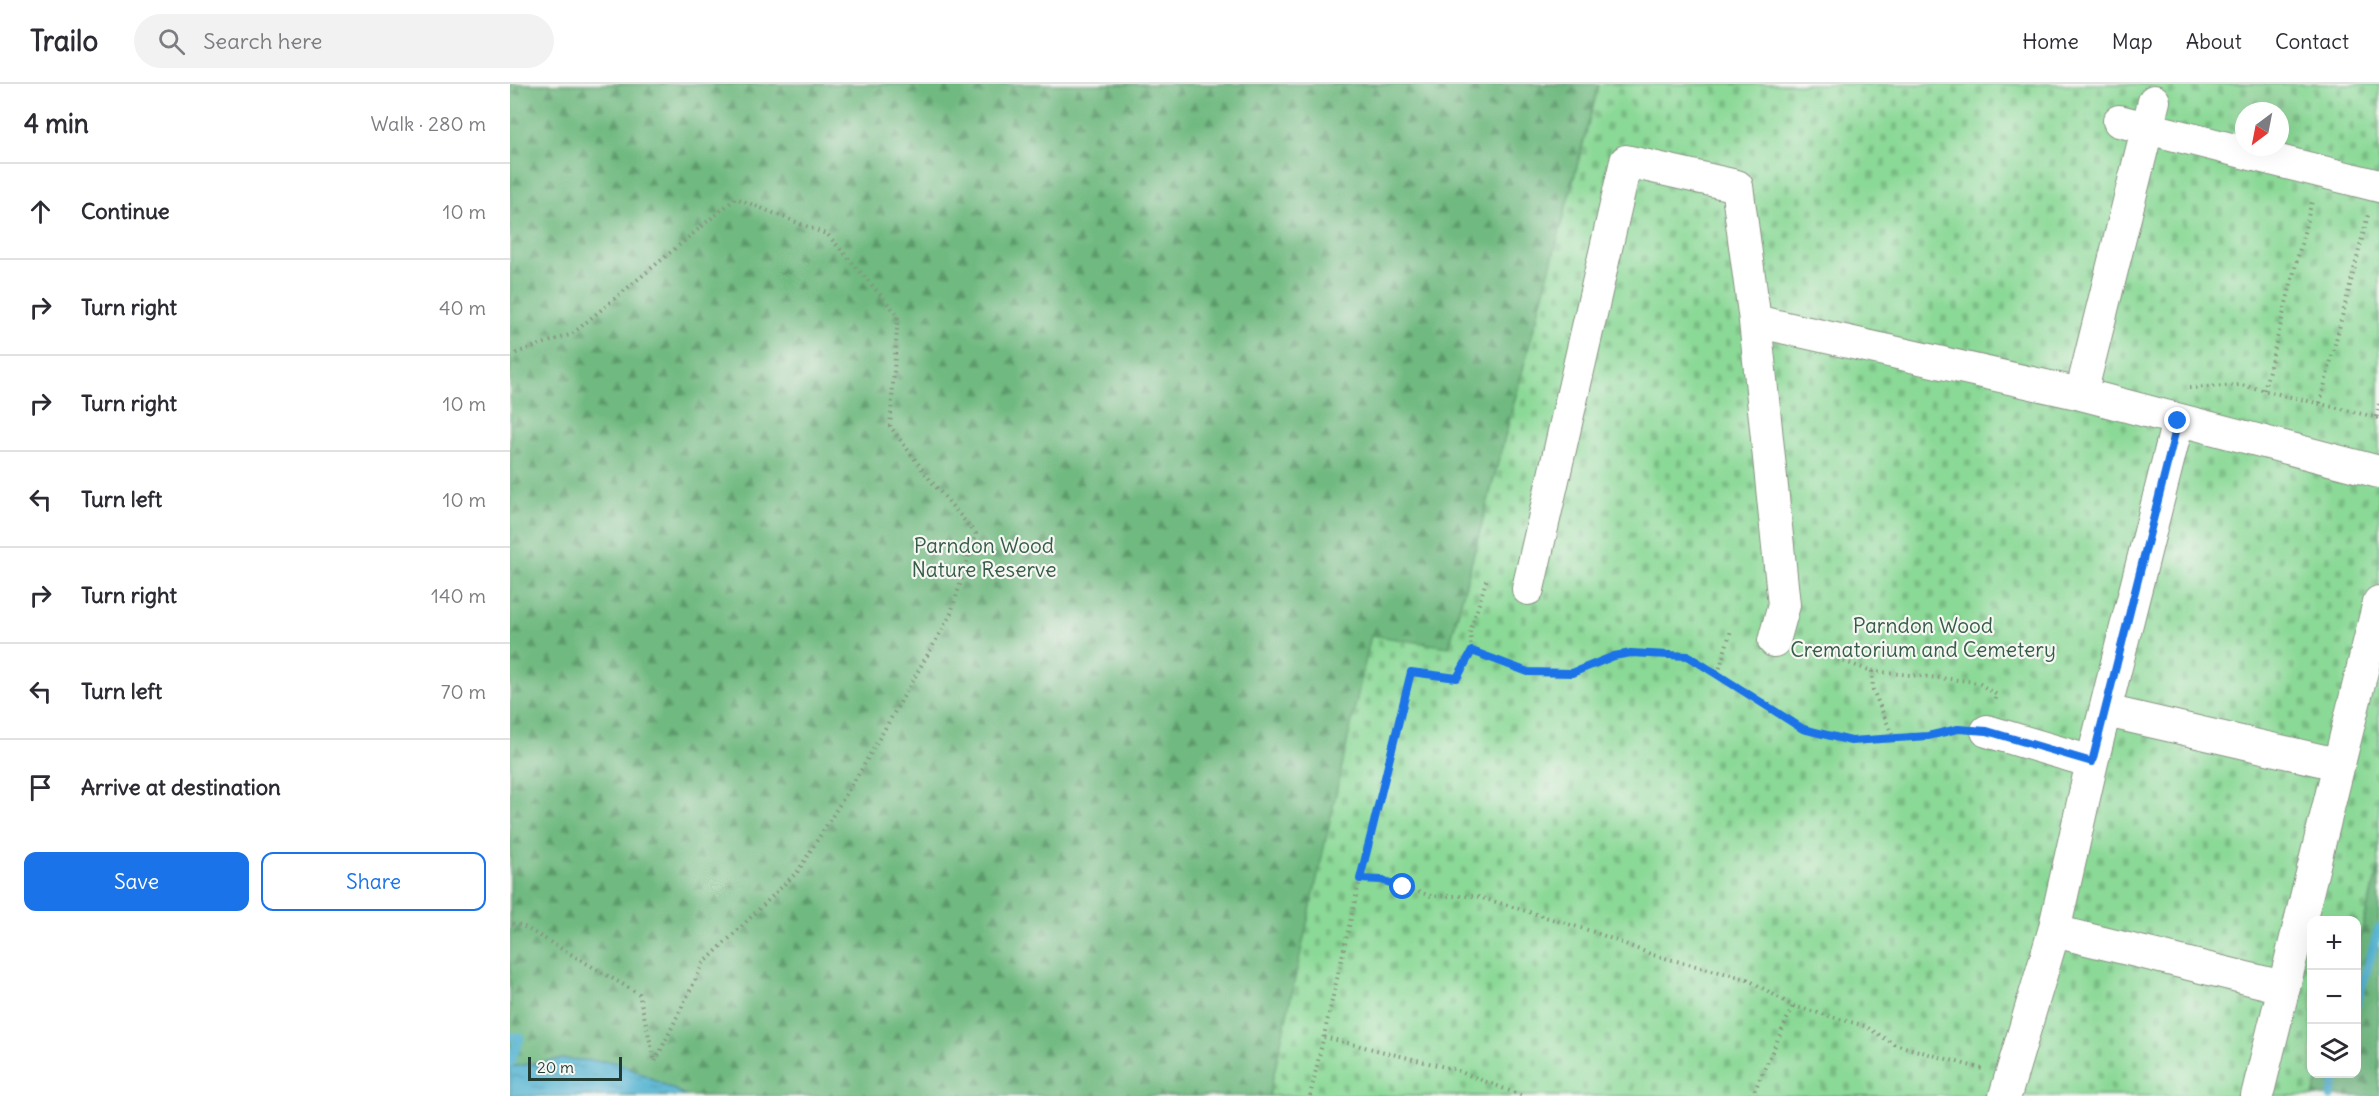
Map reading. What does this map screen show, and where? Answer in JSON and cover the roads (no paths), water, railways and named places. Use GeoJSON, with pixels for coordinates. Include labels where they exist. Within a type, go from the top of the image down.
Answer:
{"type":"FeatureCollection","features":[{"type":"Feature","properties":{"kind":"lane"},"geometry":{"type":"LineString","coordinates":[[2081,394],[2140,116],[2377,186]]}},
{"type":"Feature","properties":{"kind":"lane"},"geometry":{"type":"LineString","coordinates":[[1528,589],[1626,161],[1737,186],[1755,321],[1784,605],[1774,641]]}},
{"type":"Feature","properties":{"kind":"lane"},"geometry":{"type":"LineString","coordinates":[[1755,321],[2081,394],[2379,472]]}},
{"type":"Feature","properties":{"kind":"lane"},"geometry":{"type":"LineString","coordinates":[[2008,1087],[2054,931],[2092,762],[2106,711],[2163,417]]}},
{"type":"Feature","properties":{"kind":"lane"},"geometry":{"type":"LineString","coordinates":[[2257,1096],[2337,764],[2379,602]]}},
{"type":"Feature","properties":{"kind":"lane"},"geometry":{"type":"LineString","coordinates":[[2106,711],[2337,764]]}},
{"type":"Feature","properties":{"kind":"lane"},"geometry":{"type":"LineString","coordinates":[[1987,731],[2092,762]]}},
{"type":"Feature","properties":{"kind":"lane"},"geometry":{"type":"LineString","coordinates":[[2054,931],[2283,987]]}},
{"type":"Feature","properties":{"kind":"water"},"geometry":{"type":"Polygon","coordinates":[[[562,1059],[618,1062],[687,1096],[510,1096],[510,1067],[562,1059]]]}},
{"type":"Feature","properties":{"kind":"waterway"},"geometry":{"type":"LineString","coordinates":[[2361,989],[2379,928]]}},
{"type":"Feature","properties":{"kind":"waterway"},"geometry":{"type":"LineString","coordinates":[[510,1037],[520,1038],[510,1063]]}},
{"type":"Feature","properties":{"kind":"waterway"},"geometry":{"type":"LineString","coordinates":[[2331,1096],[2336,1078]]}},
{"type":"Feature","properties":{"kind":"park label","name":"Parndon Wood Nature Reserve"},"geometry":{"type":"Point","coordinates":[984,558]}},
{"type":"Feature","properties":{"kind":"park label","name":"Parndon Wood Crematorium and Cemetery"},"geometry":{"type":"Point","coordinates":[1923,638]}}]}
